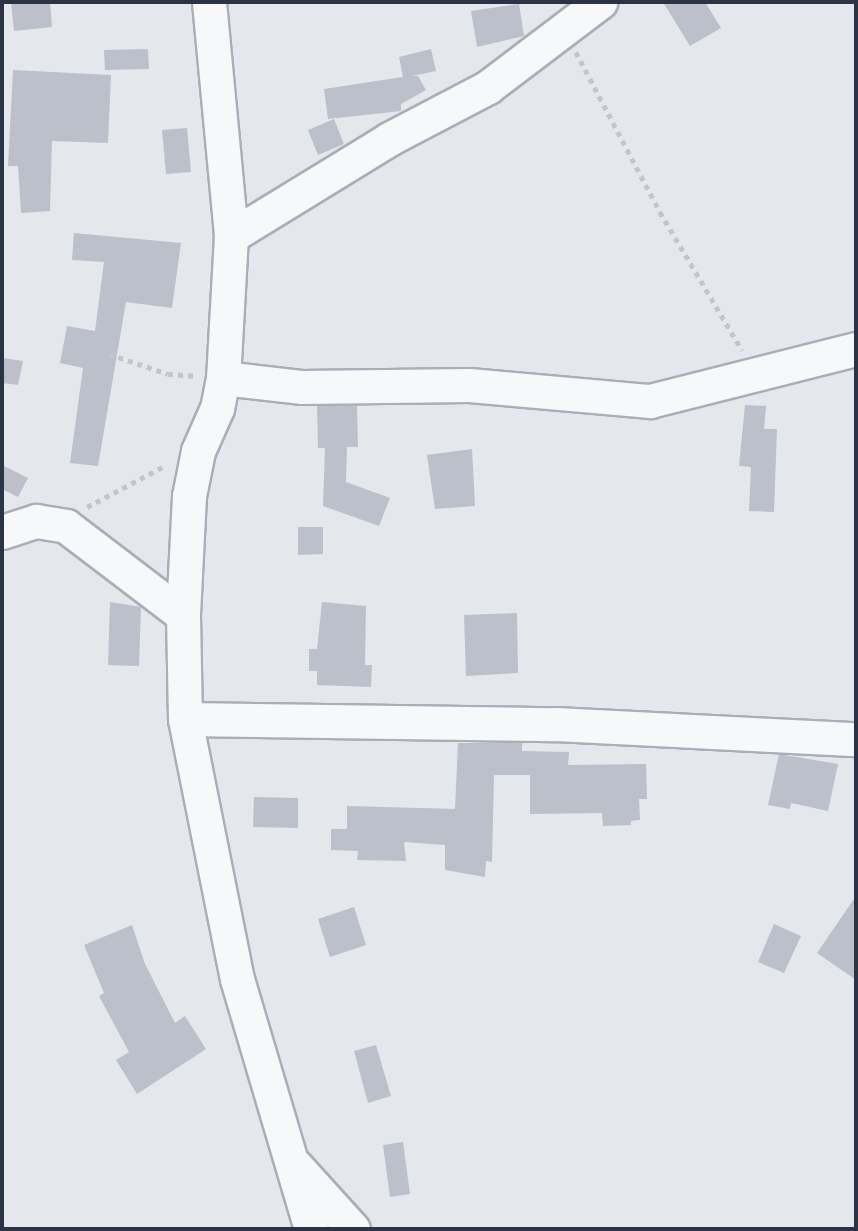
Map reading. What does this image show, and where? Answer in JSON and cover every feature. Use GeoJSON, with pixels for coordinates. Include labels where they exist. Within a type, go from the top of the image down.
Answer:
{"type":"FeatureCollection","features":[{"type":"Feature","properties":{"kind":"street"},"geometry":{"type":"LineString","coordinates":[[209,2],[231,236],[223,378],[217,408],[198,451],[190,496],[183,615],[185,719],[237,979],[311,1229]]}},
{"type":"Feature","properties":{"kind":"street"},"geometry":{"type":"LineString","coordinates":[[231,236],[389,139],[488,87],[600,2]]}},
{"type":"Feature","properties":{"kind":"street"},"geometry":{"type":"LineString","coordinates":[[223,378],[302,387],[469,385],[650,401],[856,349]]}},
{"type":"Feature","properties":{"kind":"street"},"geometry":{"type":"LineString","coordinates":[[2,531],[36,521],[66,526],[183,615]]}},
{"type":"Feature","properties":{"kind":"street"},"geometry":{"type":"LineString","coordinates":[[185,719],[555,724],[856,738]]}},
{"type":"Feature","properties":{"kind":"street"},"geometry":{"type":"LineString","coordinates":[[291,1160],[353,1229]]}},
{"type":"Feature","properties":{"kind":"path"},"geometry":{"type":"LineString","coordinates":[[564,30],[660,212],[757,375]]}},
{"type":"Feature","properties":{"kind":"path"},"geometry":{"type":"LineString","coordinates":[[109,354],[168,374],[223,378]]}},
{"type":"Feature","properties":{"kind":"path"},"geometry":{"type":"LineString","coordinates":[[66,526],[134,479],[198,451]]}},
{"type":"Feature","properties":{"kind":"building"},"geometry":{"type":"Polygon","coordinates":[[[11,2],[50,2],[52,27],[14,31],[11,2]]]}},
{"type":"Feature","properties":{"kind":"building"},"geometry":{"type":"Polygon","coordinates":[[[663,2],[705,2],[721,28],[690,46],[663,2]]]}},
{"type":"Feature","properties":{"kind":"building"},"geometry":{"type":"Polygon","coordinates":[[[519,4],[524,36],[477,47],[471,11],[519,4]]]}},
{"type":"Feature","properties":{"kind":"building"},"geometry":{"type":"Polygon","coordinates":[[[148,49],[149,69],[105,70],[104,50],[148,49]]]}},
{"type":"Feature","properties":{"kind":"building"},"geometry":{"type":"Polygon","coordinates":[[[431,49],[436,71],[412,76],[418,76],[426,90],[401,104],[401,111],[328,119],[324,89],[403,77],[399,57],[431,49]]]}},
{"type":"Feature","properties":{"kind":"building"},"geometry":{"type":"Polygon","coordinates":[[[13,70],[111,75],[108,143],[52,141],[50,211],[21,213],[18,166],[8,166],[13,70]]]}},
{"type":"Feature","properties":{"kind":"building"},"geometry":{"type":"Polygon","coordinates":[[[334,119],[344,144],[318,155],[308,130],[334,119]]]}},
{"type":"Feature","properties":{"kind":"building"},"geometry":{"type":"Polygon","coordinates":[[[187,128],[191,172],[166,174],[162,130],[187,128]]]}},
{"type":"Feature","properties":{"kind":"building"},"geometry":{"type":"Polygon","coordinates":[[[74,233],[181,243],[172,308],[126,302],[98,466],[70,463],[83,368],[60,363],[67,326],[95,331],[104,262],[72,260],[74,233]]]}},
{"type":"Feature","properties":{"kind":"building"},"geometry":{"type":"Polygon","coordinates":[[[2,358],[23,361],[18,385],[2,383],[2,358]]]}},
{"type":"Feature","properties":{"kind":"building"},"geometry":{"type":"Polygon","coordinates":[[[745,405],[766,406],[764,429],[777,429],[774,512],[749,511],[751,467],[739,466],[745,405]]]}},
{"type":"Feature","properties":{"kind":"building"},"geometry":{"type":"Polygon","coordinates":[[[317,406],[357,406],[358,447],[347,447],[346,482],[390,498],[379,526],[323,506],[325,448],[318,448],[317,406]]]}},
{"type":"Feature","properties":{"kind":"building"},"geometry":{"type":"Polygon","coordinates":[[[472,449],[475,506],[435,509],[427,455],[472,449]]]}},
{"type":"Feature","properties":{"kind":"building"},"geometry":{"type":"Polygon","coordinates":[[[2,465],[28,478],[18,497],[2,489],[2,465]]]}},
{"type":"Feature","properties":{"kind":"building"},"geometry":{"type":"Polygon","coordinates":[[[298,527],[323,527],[323,554],[298,555],[298,527]]]}},
{"type":"Feature","properties":{"kind":"building"},"geometry":{"type":"Polygon","coordinates":[[[110,602],[141,607],[139,666],[108,665],[110,602]]]}},
{"type":"Feature","properties":{"kind":"building"},"geometry":{"type":"Polygon","coordinates":[[[322,602],[366,606],[365,665],[372,665],[371,687],[317,685],[317,671],[309,671],[309,649],[317,649],[322,602]]]}},
{"type":"Feature","properties":{"kind":"building"},"geometry":{"type":"Polygon","coordinates":[[[517,613],[518,673],[466,676],[464,615],[517,613]]]}},
{"type":"Feature","properties":{"kind":"building"},"geometry":{"type":"Polygon","coordinates":[[[458,743],[522,743],[522,751],[569,752],[568,765],[646,764],[647,799],[639,799],[640,820],[631,821],[631,825],[603,826],[602,813],[530,814],[530,775],[494,775],[492,862],[486,861],[485,877],[445,870],[445,845],[404,842],[406,861],[357,860],[358,851],[331,850],[331,829],[347,829],[347,806],[455,809],[458,743]]]}},
{"type":"Feature","properties":{"kind":"building"},"geometry":{"type":"Polygon","coordinates":[[[779,754],[838,764],[828,811],[791,803],[790,809],[768,805],[779,754]]]}},
{"type":"Feature","properties":{"kind":"building"},"geometry":{"type":"Polygon","coordinates":[[[254,797],[298,798],[298,828],[253,827],[254,797]]]}},
{"type":"Feature","properties":{"kind":"building"},"geometry":{"type":"Polygon","coordinates":[[[856,896],[856,980],[817,953],[856,896]]]}},
{"type":"Feature","properties":{"kind":"building"},"geometry":{"type":"Polygon","coordinates":[[[354,907],[366,945],[330,957],[318,919],[354,907]]]}},
{"type":"Feature","properties":{"kind":"building"},"geometry":{"type":"Polygon","coordinates":[[[774,924],[801,936],[784,973],[758,962],[774,924]]]}},
{"type":"Feature","properties":{"kind":"building"},"geometry":{"type":"Polygon","coordinates":[[[132,925],[145,964],[175,1023],[185,1016],[206,1049],[137,1094],[116,1060],[129,1052],[99,996],[104,993],[84,945],[132,925]]]}},
{"type":"Feature","properties":{"kind":"building"},"geometry":{"type":"Polygon","coordinates":[[[376,1045],[391,1096],[368,1103],[354,1051],[376,1045]]]}},
{"type":"Feature","properties":{"kind":"building"},"geometry":{"type":"Polygon","coordinates":[[[403,1142],[410,1194],[390,1197],[383,1145],[403,1142]]]}}]}
